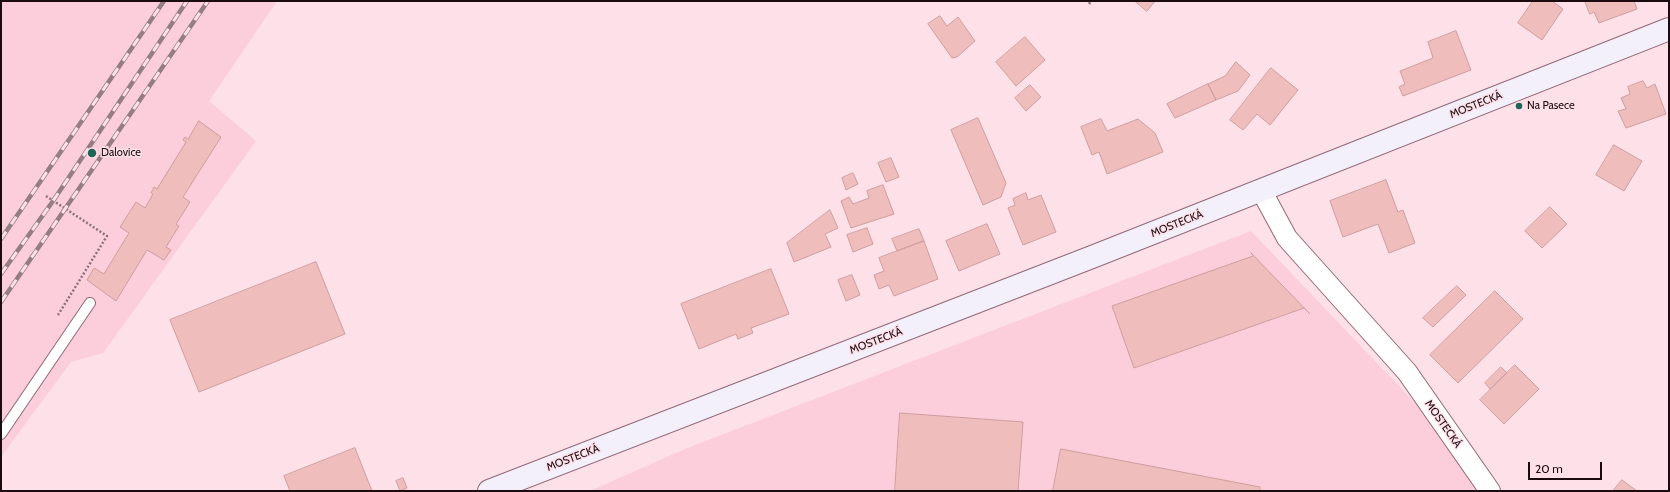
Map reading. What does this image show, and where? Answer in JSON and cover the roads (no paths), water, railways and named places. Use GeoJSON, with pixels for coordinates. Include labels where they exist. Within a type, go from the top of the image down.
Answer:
{"type":"FeatureCollection","features":[{"type":"Feature","properties":{"kind":"street","name":"MOSTECKÁ"},"geometry":{"type":"LineString","coordinates":[[489,491],[1669,29]]}},
{"type":"Feature","properties":{"kind":"street","name":"MOSTECKÁ"},"geometry":{"type":"LineString","coordinates":[[1261,190],[1287,238],[1407,372],[1490,491]]}},
{"type":"Feature","properties":{"kind":"lane"},"geometry":{"type":"LineString","coordinates":[[1,434],[90,303]]}},
{"type":"Feature","properties":{"kind":"railway"},"geometry":{"type":"LineString","coordinates":[[1,239],[164,1]]}},
{"type":"Feature","properties":{"kind":"railway"},"geometry":{"type":"LineString","coordinates":[[1,274],[53,201],[187,1]]}},
{"type":"Feature","properties":{"kind":"railway"},"geometry":{"type":"LineString","coordinates":[[1,302],[208,1]]}},
{"type":"Feature","properties":{"kind":"place","name":"Na Pasece"},"geometry":{"type":"Point","coordinates":[1519,106]}},
{"type":"Feature","properties":{"kind":"place","name":"Dalovice"},"geometry":{"type":"Point","coordinates":[92,153]}}]}
